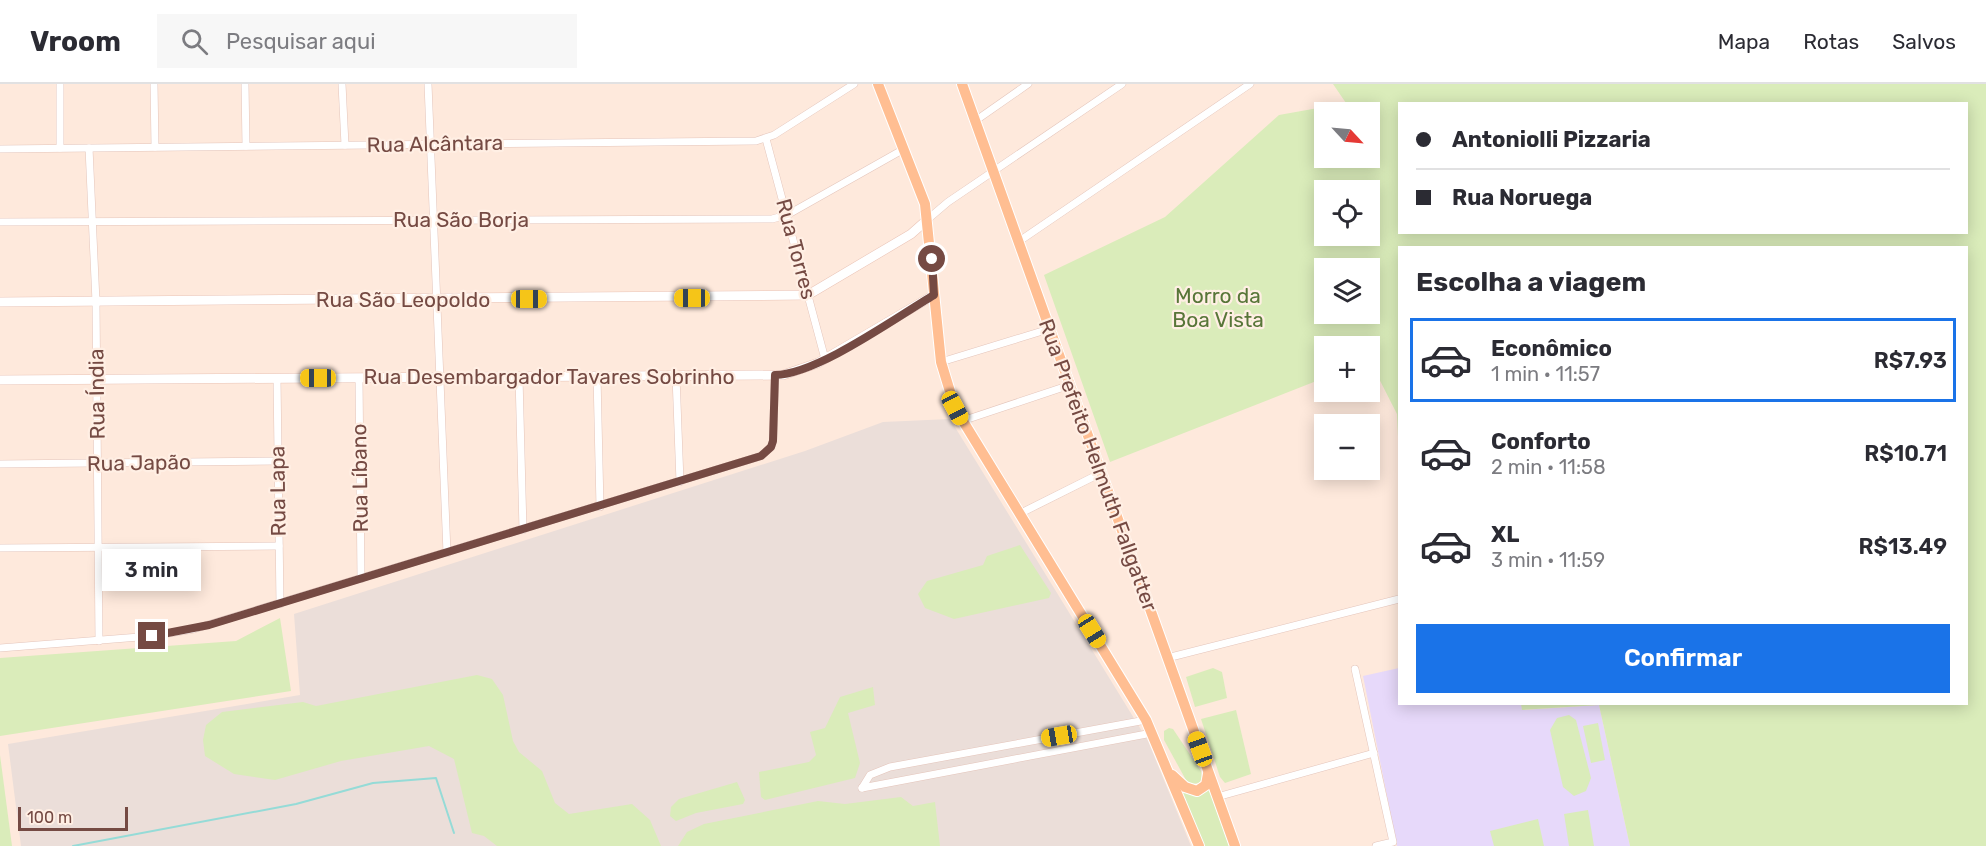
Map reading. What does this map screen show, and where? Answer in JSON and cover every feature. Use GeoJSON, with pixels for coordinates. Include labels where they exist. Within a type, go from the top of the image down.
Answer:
{"type":"FeatureCollection","features":[{"type":"Feature","properties":{"kind":"main road"},"geometry":{"type":"LineString","coordinates":[[878,84],[922,194],[928,219],[941,362],[950,394],[962,421],[1146,720],[1199,846]]}},
{"type":"Feature","properties":{"kind":"main road","name":"Rua Prefeito Helmuth Fallgatter"},"geometry":{"type":"LineString","coordinates":[[962,84],[1235,846]]}},
{"type":"Feature","properties":{"kind":"main road"},"geometry":{"type":"LineString","coordinates":[[1165,765],[1177,781],[1193,791],[1204,788],[1208,771]]}},
{"type":"Feature","properties":{"kind":"street"},"geometry":{"type":"LineString","coordinates":[[60,84],[60,148]]}},
{"type":"Feature","properties":{"kind":"street"},"geometry":{"type":"LineString","coordinates":[[154,84],[154,147]]}},
{"type":"Feature","properties":{"kind":"street"},"geometry":{"type":"LineString","coordinates":[[245,84],[246,146]]}},
{"type":"Feature","properties":{"kind":"street"},"geometry":{"type":"LineString","coordinates":[[342,84],[345,145]]}},
{"type":"Feature","properties":{"kind":"street"},"geometry":{"type":"LineString","coordinates":[[428,84],[447,553]]}},
{"type":"Feature","properties":{"kind":"street"},"geometry":{"type":"LineString","coordinates":[[766,139],[854,84]]}},
{"type":"Feature","properties":{"kind":"street"},"geometry":{"type":"LineString","coordinates":[[975,121],[1028,84]]}},
{"type":"Feature","properties":{"kind":"street"},"geometry":{"type":"LineString","coordinates":[[808,295],[911,234],[993,171],[1122,84]]}},
{"type":"Feature","properties":{"kind":"street"},"geometry":{"type":"LineString","coordinates":[[1018,242],[1250,84]]}},
{"type":"Feature","properties":{"kind":"street","name":"Rua Alcântara"},"geometry":{"type":"LineString","coordinates":[[0,149],[766,139]]}},
{"type":"Feature","properties":{"kind":"street","name":"Rua Torres"},"geometry":{"type":"LineString","coordinates":[[766,139],[825,359]]}},
{"type":"Feature","properties":{"kind":"street","name":"Rua Índia"},"geometry":{"type":"LineString","coordinates":[[89,148],[96,302],[99,641]]}},
{"type":"Feature","properties":{"kind":"street","name":"Rua São Borja"},"geometry":{"type":"LineString","coordinates":[[0,222],[772,219],[786,215],[904,149]]}},
{"type":"Feature","properties":{"kind":"street","name":"Rua São Leopoldo"},"geometry":{"type":"LineString","coordinates":[[0,302],[808,295]]}},
{"type":"Feature","properties":{"kind":"street","name":"Rua Desembargador Tavares Sobrinho"},"geometry":{"type":"LineString","coordinates":[[0,380],[775,375],[801,371],[825,359],[934,295]]}},
{"type":"Feature","properties":{"kind":"street"},"geometry":{"type":"LineString","coordinates":[[941,362],[1049,329]]}},
{"type":"Feature","properties":{"kind":"street"},"geometry":{"type":"LineString","coordinates":[[0,648],[181,632],[600,507],[761,456],[771,447],[775,375]]}},
{"type":"Feature","properties":{"kind":"street"},"geometry":{"type":"LineString","coordinates":[[597,376],[600,507]]}},
{"type":"Feature","properties":{"kind":"street"},"geometry":{"type":"LineString","coordinates":[[676,376],[680,482]]}},
{"type":"Feature","properties":{"kind":"street"},"geometry":{"type":"LineString","coordinates":[[519,377],[523,530]]}},
{"type":"Feature","properties":{"kind":"street","name":"Rua Lapa"},"geometry":{"type":"LineString","coordinates":[[277,378],[280,604]]}},
{"type":"Feature","properties":{"kind":"street","name":"Rua Líbano"},"geometry":{"type":"LineString","coordinates":[[359,378],[361,579]]}},
{"type":"Feature","properties":{"kind":"street"},"geometry":{"type":"LineString","coordinates":[[962,421],[1070,385]]}},
{"type":"Feature","properties":{"kind":"street","name":"Rua Japão"},"geometry":{"type":"LineString","coordinates":[[0,464],[278,461]]}},
{"type":"Feature","properties":{"kind":"street"},"geometry":{"type":"LineString","coordinates":[[1019,514],[1101,473]]}},
{"type":"Feature","properties":{"kind":"street"},"geometry":{"type":"LineString","coordinates":[[0,548],[279,546]]}},
{"type":"Feature","properties":{"kind":"street"},"geometry":{"type":"LineString","coordinates":[[1167,658],[1398,599]]}},
{"type":"Feature","properties":{"kind":"street"},"geometry":{"type":"LineString","coordinates":[[1355,669],[1393,842],[1376,846]]}},
{"type":"Feature","properties":{"kind":"street"},"geometry":{"type":"LineString","coordinates":[[1146,720],[877,772],[870,775],[862,788],[1152,733]]}},
{"type":"Feature","properties":{"kind":"street"},"geometry":{"type":"LineString","coordinates":[[1217,796],[1374,753]]}},
{"type":"Feature","properties":{"kind":"street"},"geometry":{"type":"LineString","coordinates":[[953,756],[956,770]]}},
{"type":"Feature","properties":{"kind":"shaded area"},"geometry":{"type":"Polygon","coordinates":[[[950,419],[1148,741],[1191,846],[21,846],[8,744],[300,695],[294,614],[805,451],[883,422],[950,419]]]}},
{"type":"Feature","properties":{"kind":"shaded area"},"geometry":{"type":"Polygon","coordinates":[[[1398,668],[1398,705],[1521,705],[1523,710],[1599,705],[1630,846],[1397,846],[1363,676],[1398,668]]]}},
{"type":"Feature","properties":{"kind":"green space","name":"Morro da Boa Vista"},"geometry":{"type":"Polygon","coordinates":[[[1333,84],[1986,84],[1986,846],[1630,846],[1599,705],[1968,705],[1968,246],[1398,246],[1398,437],[1397,414],[1380,381],[1380,336],[1314,336],[1314,382],[1110,462],[1044,275],[1165,217],[1279,115],[1314,109],[1314,168],[1380,168],[1380,102],[1345,102],[1333,84]]]}},
{"type":"Feature","properties":{"kind":"green space"},"geometry":{"type":"Polygon","coordinates":[[[1020,545],[1051,593],[1049,598],[954,619],[925,608],[918,594],[927,581],[983,565],[987,556],[1020,545]]]}},
{"type":"Feature","properties":{"kind":"green space"},"geometry":{"type":"Polygon","coordinates":[[[280,618],[291,691],[0,736],[0,658],[236,641],[280,618]]]}},
{"type":"Feature","properties":{"kind":"green space"},"geometry":{"type":"Polygon","coordinates":[[[1213,668],[1222,672],[1227,698],[1195,707],[1186,677],[1213,668]]]}},
{"type":"Feature","properties":{"kind":"green space"},"geometry":{"type":"Polygon","coordinates":[[[477,675],[492,679],[503,695],[513,741],[519,752],[542,771],[555,803],[569,814],[632,804],[650,820],[661,846],[497,846],[484,836],[472,833],[454,759],[429,746],[341,761],[275,780],[234,774],[205,756],[203,740],[206,725],[222,712],[303,702],[316,706],[477,675]]]}},
{"type":"Feature","properties":{"kind":"green space"},"geometry":{"type":"Polygon","coordinates":[[[873,687],[875,705],[848,713],[860,763],[855,778],[765,800],[761,797],[759,772],[809,762],[816,755],[810,732],[825,728],[840,697],[873,687]]]}},
{"type":"Feature","properties":{"kind":"green space","name":"Morro da Boa Vista"},"geometry":{"type":"Polygon","coordinates":[[[1521,705],[1599,705],[1522,710],[1521,705]]]}},
{"type":"Feature","properties":{"kind":"green space"},"geometry":{"type":"Polygon","coordinates":[[[1236,710],[1251,774],[1225,783],[1220,777],[1201,719],[1236,710]]]}},
{"type":"Feature","properties":{"kind":"green space"},"geometry":{"type":"Polygon","coordinates":[[[1569,715],[1576,720],[1591,778],[1586,791],[1574,796],[1563,787],[1550,730],[1557,718],[1569,715]]]}},
{"type":"Feature","properties":{"kind":"green space"},"geometry":{"type":"Polygon","coordinates":[[[1598,723],[1605,760],[1591,763],[1583,726],[1598,723]]]}},
{"type":"Feature","properties":{"kind":"green space"},"geometry":{"type":"Polygon","coordinates":[[[1169,728],[1173,729],[1201,771],[1202,779],[1199,783],[1192,784],[1186,780],[1164,740],[1164,731],[1169,728]]]}},
{"type":"Feature","properties":{"kind":"green space"},"geometry":{"type":"Polygon","coordinates":[[[0,755],[12,846],[0,846],[0,755]]]}},
{"type":"Feature","properties":{"kind":"green space"},"geometry":{"type":"Polygon","coordinates":[[[737,782],[745,800],[743,804],[696,813],[676,821],[670,816],[671,807],[679,799],[737,782]]]}},
{"type":"Feature","properties":{"kind":"green space"},"geometry":{"type":"Polygon","coordinates":[[[1208,787],[1229,846],[1202,846],[1181,790],[1195,796],[1208,787]]]}},
{"type":"Feature","properties":{"kind":"green space"},"geometry":{"type":"Polygon","coordinates":[[[901,797],[913,806],[935,802],[940,846],[678,846],[687,832],[704,824],[818,801],[845,804],[901,797]]]}},
{"type":"Feature","properties":{"kind":"green space"},"geometry":{"type":"Polygon","coordinates":[[[1588,810],[1594,846],[1569,846],[1564,814],[1588,810]]]}},
{"type":"Feature","properties":{"kind":"green space"},"geometry":{"type":"Polygon","coordinates":[[[1538,819],[1544,846],[1494,846],[1490,831],[1538,819]]]}},
{"type":"Feature","properties":{"kind":"waterway"},"geometry":{"type":"LineString","coordinates":[[73,846],[296,804],[373,783],[436,778],[454,833]]}},
{"type":"Feature","properties":{"kind":"route"},"geometry":{"type":"LineString","coordinates":[[152,636],[209,625],[761,456],[767,453],[773,441],[775,375],[792,374],[818,363],[934,295],[932,259]]}}]}
